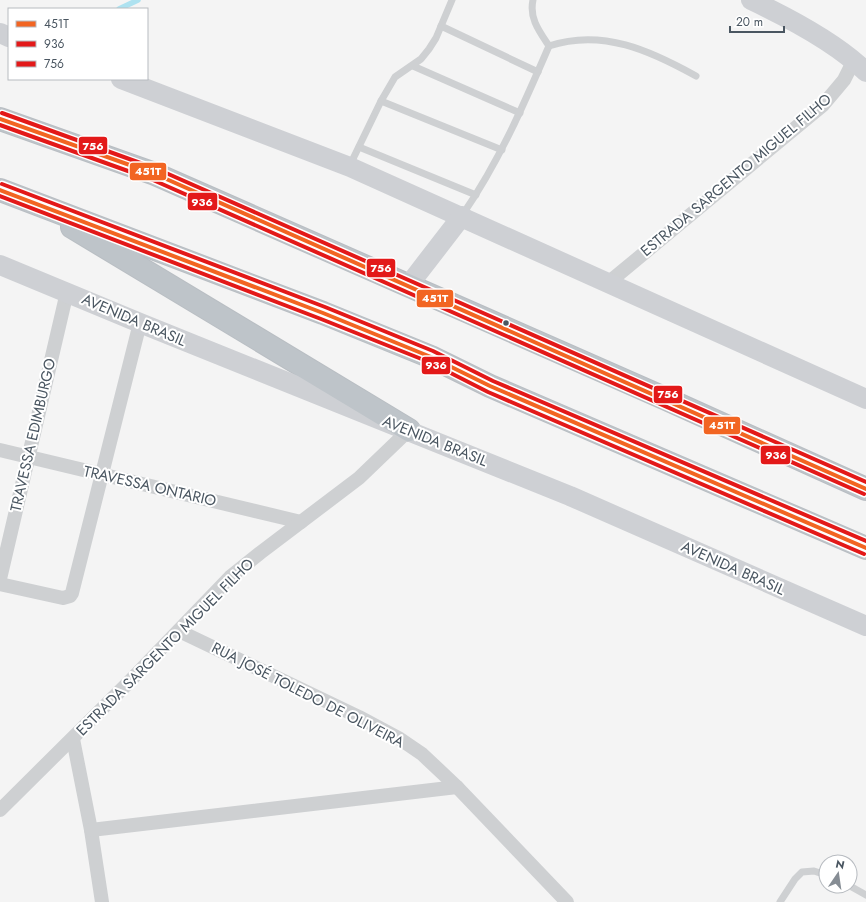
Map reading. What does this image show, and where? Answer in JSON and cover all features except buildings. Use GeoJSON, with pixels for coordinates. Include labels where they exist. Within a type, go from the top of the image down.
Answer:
{"type":"FeatureCollection","features":[{"type":"Feature","properties":{"kind":"highway"},"geometry":{"type":"LineString","coordinates":[[0,119],[155,174],[642,388],[866,489]]}},
{"type":"Feature","properties":{"kind":"highway"},"geometry":{"type":"LineString","coordinates":[[0,190],[323,313],[431,357],[490,386],[866,548]]}},
{"type":"Feature","properties":{"kind":"highway"},"geometry":{"type":"LineString","coordinates":[[23,198],[409,430]]}},
{"type":"Feature","properties":{"kind":"street"},"geometry":{"type":"LineString","coordinates":[[751,0],[806,30],[860,66]]}},
{"type":"Feature","properties":{"kind":"street","name":"ESTRADA SARGENTO MIGUEL FILHO"},"geometry":{"type":"LineString","coordinates":[[608,283],[823,105],[844,80],[860,66]]}},
{"type":"Feature","properties":{"kind":"street"},"geometry":{"type":"LineString","coordinates":[[124,80],[350,167],[462,216],[866,399]]}},
{"type":"Feature","properties":{"kind":"street"},"geometry":{"type":"LineString","coordinates":[[408,286],[462,216]]}},
{"type":"Feature","properties":{"kind":"street","name":"AVENIDA BRASIL"},"geometry":{"type":"LineString","coordinates":[[0,265],[570,496],[866,626]]}},
{"type":"Feature","properties":{"kind":"street","name":"TRAVESSA EDIMBURGO"},"geometry":{"type":"LineString","coordinates":[[0,579],[67,292]]}},
{"type":"Feature","properties":{"kind":"street"},"geometry":{"type":"LineString","coordinates":[[0,584],[56,597],[67,598],[72,594],[140,323]]}},
{"type":"Feature","properties":{"kind":"street","name":"ESTRADA SARGENTO MIGUEL FILHO"},"geometry":{"type":"LineString","coordinates":[[1,807],[73,739],[230,577],[359,478],[409,430]]}},
{"type":"Feature","properties":{"kind":"street","name":"TRAVESSA ONTARIO"},"geometry":{"type":"LineString","coordinates":[[0,450],[301,522]]}},
{"type":"Feature","properties":{"kind":"street","name":"RUA JOSÉ TOLEDO DE OLIVEIRA"},"geometry":{"type":"LineString","coordinates":[[179,631],[359,717],[400,739],[422,754],[458,787],[565,902]]}},
{"type":"Feature","properties":{"kind":"street"},"geometry":{"type":"LineString","coordinates":[[73,739],[91,830],[102,902]]}},
{"type":"Feature","properties":{"kind":"street"},"geometry":{"type":"LineString","coordinates":[[91,830],[458,787]]}},
{"type":"Feature","properties":{"kind":"lane"},"geometry":{"type":"LineString","coordinates":[[350,167],[394,77],[422,59],[441,26],[452,0]]}},
{"type":"Feature","properties":{"kind":"lane"},"geometry":{"type":"LineString","coordinates":[[533,0],[531,8],[534,19],[549,46]]}},
{"type":"Feature","properties":{"kind":"lane"},"geometry":{"type":"LineString","coordinates":[[441,26],[538,72]]}},
{"type":"Feature","properties":{"kind":"lane"},"geometry":{"type":"LineString","coordinates":[[549,46],[574,40],[612,42],[657,55],[696,76]]}},
{"type":"Feature","properties":{"kind":"lane"},"geometry":{"type":"LineString","coordinates":[[462,216],[502,150],[549,46]]}},
{"type":"Feature","properties":{"kind":"lane"},"geometry":{"type":"LineString","coordinates":[[413,66],[520,113]]}},
{"type":"Feature","properties":{"kind":"lane"},"geometry":{"type":"LineString","coordinates":[[381,101],[502,150]]}},
{"type":"Feature","properties":{"kind":"lane"},"geometry":{"type":"LineString","coordinates":[[359,146],[476,195]]}},
{"type":"Feature","properties":{"kind":"lane"},"geometry":{"type":"LineString","coordinates":[[780,902],[795,879],[802,872],[814,871],[818,872]]}},
{"type":"Feature","properties":{"kind":"waterway"},"geometry":{"type":"LineString","coordinates":[[121,8],[138,0]]}},
{"type":"Feature","properties":{"kind":"transit line","name":"756"},"geometry":{"type":"LineString","coordinates":[[2,113],[157,169],[866,482]]}},
{"type":"Feature","properties":{"kind":"transit line","name":"451T"},"geometry":{"type":"LineString","coordinates":[[0,119],[155,174],[866,489]]}},
{"type":"Feature","properties":{"kind":"transit line","name":"936"},"geometry":{"type":"LineString","coordinates":[[0,125],[153,180],[864,494]]}},
{"type":"Feature","properties":{"kind":"transit line","name":"756"},"geometry":{"type":"LineString","coordinates":[[2,184],[325,307],[433,351],[493,381],[866,541]]}},
{"type":"Feature","properties":{"kind":"transit line","name":"451T"},"geometry":{"type":"LineString","coordinates":[[0,190],[323,313],[431,357],[490,386],[866,548]]}},
{"type":"Feature","properties":{"kind":"transit line","name":"936"},"geometry":{"type":"LineString","coordinates":[[0,196],[429,362],[488,392],[864,554]]}}]}
